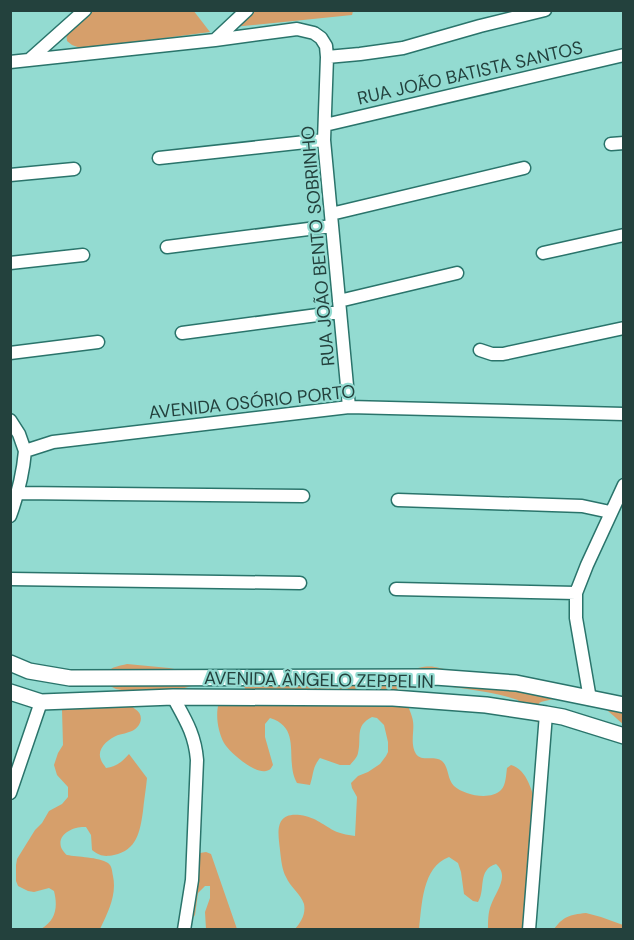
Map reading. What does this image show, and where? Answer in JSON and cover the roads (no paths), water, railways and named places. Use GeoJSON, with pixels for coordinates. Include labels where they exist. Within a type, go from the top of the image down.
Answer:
{"type":"FeatureCollection","features":[{"type":"Feature","properties":{"kind":"street"},"geometry":{"type":"LineString","coordinates":[[29,60],[85,10]]}},
{"type":"Feature","properties":{"kind":"street"},"geometry":{"type":"LineString","coordinates":[[215,40],[247,10]]}},
{"type":"Feature","properties":{"kind":"street"},"geometry":{"type":"LineString","coordinates":[[10,62],[297,29],[314,33],[321,38],[326,46],[327,57],[360,54],[403,48],[545,10]]}},
{"type":"Feature","properties":{"kind":"street"},"geometry":{"type":"LineString","coordinates":[[60,32],[72,56]]}},
{"type":"Feature","properties":{"kind":"street","name":"RUA JOÃO BATISTA SANTOS"},"geometry":{"type":"LineString","coordinates":[[325,125],[624,55]]}},
{"type":"Feature","properties":{"kind":"street","name":"RUA JOÃO BENTO SOBRINHO"},"geometry":{"type":"LineString","coordinates":[[327,57],[324,140],[349,407]]}},
{"type":"Feature","properties":{"kind":"street"},"geometry":{"type":"LineString","coordinates":[[159,158],[324,140]]}},
{"type":"Feature","properties":{"kind":"street"},"geometry":{"type":"LineString","coordinates":[[167,246],[332,220],[524,168]]}},
{"type":"Feature","properties":{"kind":"street"},"geometry":{"type":"LineString","coordinates":[[10,175],[75,169]]}},
{"type":"Feature","properties":{"kind":"street"},"geometry":{"type":"LineString","coordinates":[[543,253],[624,235]]}},
{"type":"Feature","properties":{"kind":"street"},"geometry":{"type":"LineString","coordinates":[[10,263],[84,255]]}},
{"type":"Feature","properties":{"kind":"street"},"geometry":{"type":"LineString","coordinates":[[182,333],[340,306],[458,273]]}},
{"type":"Feature","properties":{"kind":"street"},"geometry":{"type":"LineString","coordinates":[[480,350],[492,354],[503,354],[624,328]]}},
{"type":"Feature","properties":{"kind":"street"},"geometry":{"type":"LineString","coordinates":[[10,352],[98,342]]}},
{"type":"Feature","properties":{"kind":"street","name":"AVENIDA OSÓRIO PORTO"},"geometry":{"type":"LineString","coordinates":[[25,451],[53,442],[349,407],[624,414]]}},
{"type":"Feature","properties":{"kind":"street"},"geometry":{"type":"LineString","coordinates":[[10,420],[19,434],[25,451],[18,493],[10,516]]}},
{"type":"Feature","properties":{"kind":"street"},"geometry":{"type":"LineString","coordinates":[[590,699],[576,618],[576,593],[610,512],[624,485]]}},
{"type":"Feature","properties":{"kind":"street"},"geometry":{"type":"LineString","coordinates":[[18,493],[303,496]]}},
{"type":"Feature","properties":{"kind":"street"},"geometry":{"type":"LineString","coordinates":[[398,500],[582,506],[610,512]]}},
{"type":"Feature","properties":{"kind":"street"},"geometry":{"type":"LineString","coordinates":[[10,579],[300,583]]}},
{"type":"Feature","properties":{"kind":"street"},"geometry":{"type":"LineString","coordinates":[[396,589],[576,593]]}},
{"type":"Feature","properties":{"kind":"street"},"geometry":{"type":"LineString","coordinates":[[10,663],[29,671],[70,678],[435,677],[516,683],[624,705]]}},
{"type":"Feature","properties":{"kind":"street","name":"AVENIDA ÂNGELO ZEPPELIN"},"geometry":{"type":"LineString","coordinates":[[10,692],[41,702],[173,697],[393,698],[486,705],[546,714],[624,736]]}},
{"type":"Feature","properties":{"kind":"street"},"geometry":{"type":"LineString","coordinates":[[173,697],[195,743],[197,760],[192,880],[184,930]]}},
{"type":"Feature","properties":{"kind":"street"},"geometry":{"type":"LineString","coordinates":[[10,793],[41,702]]}},
{"type":"Feature","properties":{"kind":"street"},"geometry":{"type":"LineString","coordinates":[[530,930],[546,714]]}}]}
